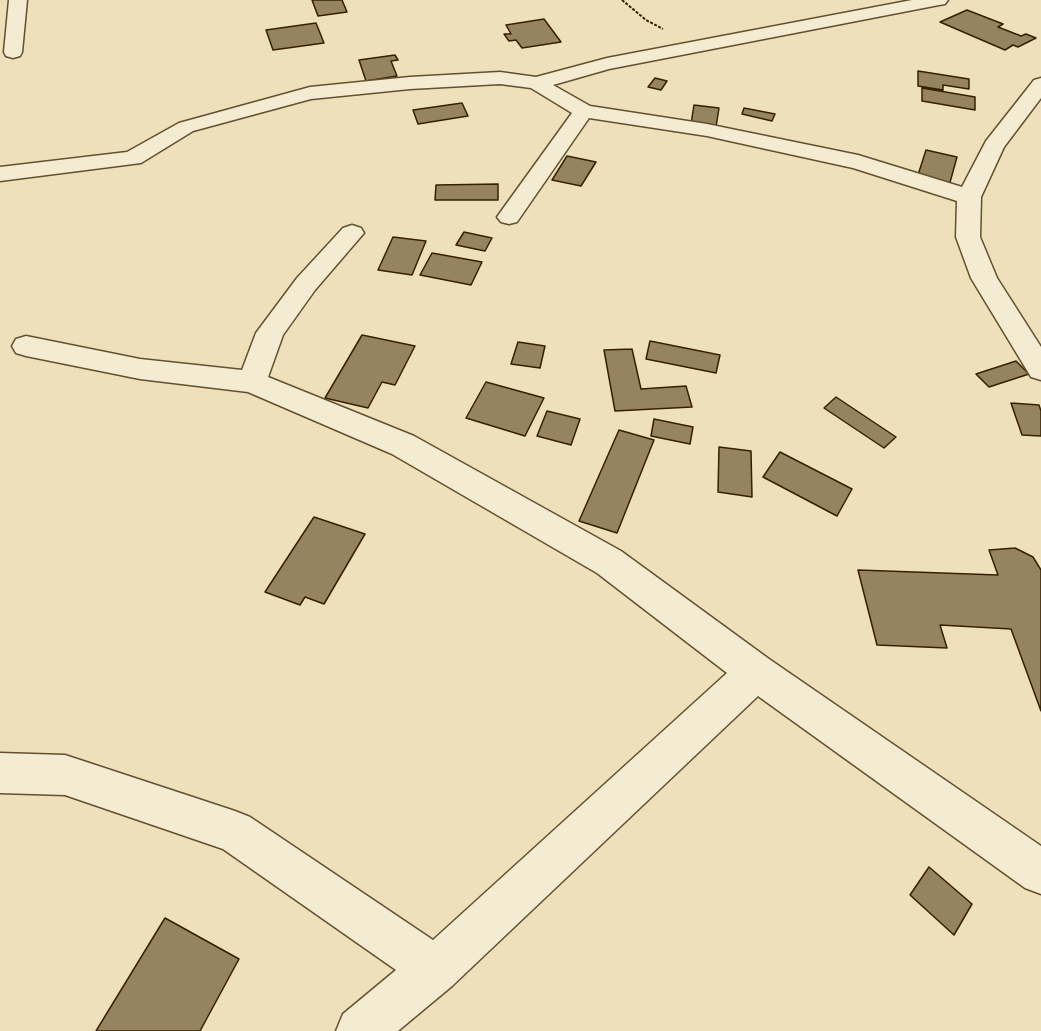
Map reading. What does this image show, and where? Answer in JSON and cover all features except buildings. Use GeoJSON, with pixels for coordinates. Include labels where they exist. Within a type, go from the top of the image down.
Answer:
{"type":"FeatureCollection","features":[{"type":"Feature","properties":{"kind":"street"},"geometry":{"type":"LineString","coordinates":[[13,52],[18,0]]}},
{"type":"Feature","properties":{"kind":"street"},"geometry":{"type":"LineString","coordinates":[[536,83],[607,64],[939,0]]}},
{"type":"Feature","properties":{"kind":"street"},"geometry":{"type":"LineString","coordinates":[[0,174],[133,158],[186,127],[310,93],[410,82],[500,78],[536,83],[584,111],[707,130],[858,162],[969,197]]}},
{"type":"Feature","properties":{"kind":"street"},"geometry":{"type":"LineString","coordinates":[[1041,84],[994,146],[969,197],[968,237],[984,278],[1041,370]]}},
{"type":"Feature","properties":{"kind":"street"},"geometry":{"type":"LineString","coordinates":[[509,217],[584,111]]}},
{"type":"Feature","properties":{"kind":"street"},"geometry":{"type":"LineString","coordinates":[[252,382],[270,333],[306,284],[351,233]]}},
{"type":"Feature","properties":{"kind":"street"},"geometry":{"type":"LineString","coordinates":[[26,346],[140,369],[252,382],[403,445],[609,561],[756,672],[1041,872]]}},
{"type":"Feature","properties":{"kind":"street"},"geometry":{"type":"LineString","coordinates":[[360,1031],[435,969],[756,672]]}},
{"type":"Feature","properties":{"kind":"street"},"geometry":{"type":"LineString","coordinates":[[0,773],[65,775],[235,832],[435,969]]}},
{"type":"Feature","properties":{"kind":"path"},"geometry":{"type":"LineString","coordinates":[[622,0],[646,20],[696,47]]}}]}
